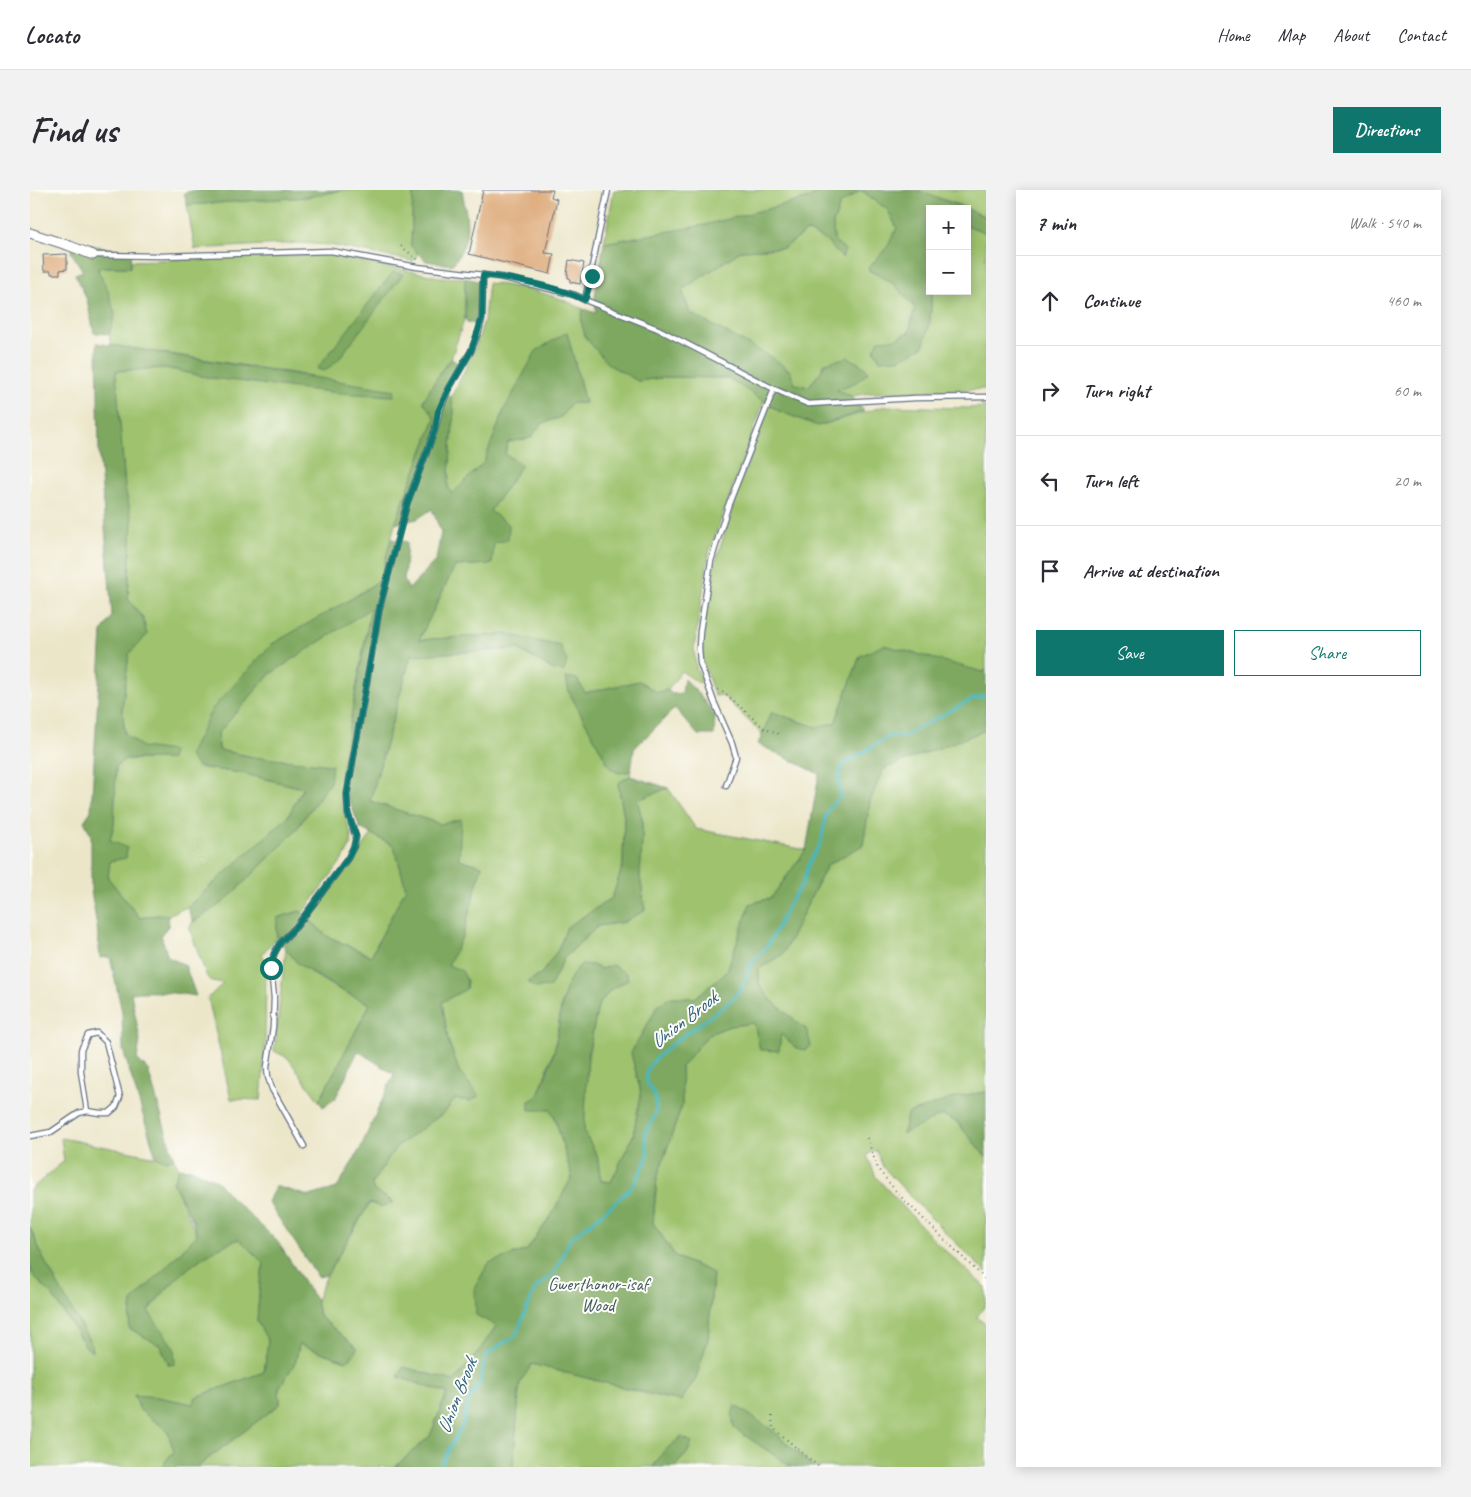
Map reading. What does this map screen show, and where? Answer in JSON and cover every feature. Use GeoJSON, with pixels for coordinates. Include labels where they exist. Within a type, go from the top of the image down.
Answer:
{"type":"FeatureCollection","features":[{"type":"Feature","properties":{"kind":"street"},"geometry":{"type":"LineString","coordinates":[[30,233],[93,255]]}},
{"type":"Feature","properties":{"kind":"lane"},"geometry":{"type":"LineString","coordinates":[[585,300],[608,190]]}},
{"type":"Feature","properties":{"kind":"lane"},"geometry":{"type":"LineString","coordinates":[[93,255],[161,256],[330,250],[424,268],[500,277],[575,295],[658,329],[774,389],[808,404],[906,398],[986,397]]}},
{"type":"Feature","properties":{"kind":"lane"},"geometry":{"type":"LineString","coordinates":[[304,1146],[272,1089],[268,1077],[267,1067],[273,1028],[274,998],[271,968],[274,954],[280,943],[296,927],[348,858],[354,846],[356,836],[348,814],[347,794],[380,606],[407,504],[435,430],[438,412],[447,392],[471,351],[478,331],[482,318],[483,275]]}},
{"type":"Feature","properties":{"kind":"lane"},"geometry":{"type":"LineString","coordinates":[[726,786],[736,757],[700,663],[700,631],[712,561],[728,506],[774,389]]}},
{"type":"Feature","properties":{"kind":"lane"},"geometry":{"type":"LineString","coordinates":[[30,1136],[51,1132],[79,1113],[87,1111],[110,1113],[116,1107],[120,1097],[106,1042],[97,1033],[88,1035],[81,1050],[81,1072],[87,1111]]}},
{"type":"Feature","properties":{"kind":"path"},"geometry":{"type":"LineString","coordinates":[[401,246],[416,257],[424,268]]}},
{"type":"Feature","properties":{"kind":"path"},"geometry":{"type":"LineString","coordinates":[[709,688],[717,689],[726,694],[765,729],[782,735]]}},
{"type":"Feature","properties":{"kind":"path"},"geometry":{"type":"LineString","coordinates":[[867,1138],[878,1169],[899,1195],[986,1280]]}},
{"type":"Feature","properties":{"kind":"path"},"geometry":{"type":"LineString","coordinates":[[772,1416],[773,1428],[819,1467]]}},
{"type":"Feature","properties":{"kind":"green space"},"geometry":{"type":"Polygon","coordinates":[[[195,190],[342,190],[307,197],[187,205],[184,193],[195,190]]]}},
{"type":"Feature","properties":{"kind":"green space"},"geometry":{"type":"Polygon","coordinates":[[[342,190],[413,190],[411,246],[418,254],[413,261],[329,245],[300,243],[195,249],[187,205],[307,197],[342,190]]]}},
{"type":"Feature","properties":{"kind":"green space"},"geometry":{"type":"Polygon","coordinates":[[[413,190],[462,190],[467,220],[466,238],[459,256],[452,265],[426,261],[411,246],[413,190]]]}},
{"type":"Feature","properties":{"kind":"green space"},"geometry":{"type":"Polygon","coordinates":[[[614,190],[820,190],[810,198],[705,225],[604,243],[614,190]]]}},
{"type":"Feature","properties":{"kind":"green space"},"geometry":{"type":"Polygon","coordinates":[[[820,190],[861,190],[840,204],[833,224],[834,240],[845,250],[842,258],[825,240],[807,231],[784,248],[742,250],[682,290],[690,313],[773,358],[790,371],[795,384],[808,387],[820,373],[825,363],[848,357],[865,367],[868,373],[856,382],[837,390],[851,396],[864,411],[818,426],[779,411],[728,378],[667,377],[638,381],[608,364],[585,337],[581,321],[583,309],[596,313],[595,296],[604,243],[705,225],[810,198],[820,190]]]}},
{"type":"Feature","properties":{"kind":"green space"},"geometry":{"type":"Polygon","coordinates":[[[861,190],[888,210],[897,228],[888,246],[868,270],[894,284],[915,308],[909,332],[874,350],[930,322],[932,295],[971,295],[971,227],[986,233],[986,389],[871,393],[851,396],[837,390],[856,382],[825,363],[820,373],[808,387],[795,384],[790,371],[773,358],[690,313],[682,290],[742,250],[784,248],[807,231],[825,240],[842,257],[834,240],[833,224],[840,204],[861,190]]]}},
{"type":"Feature","properties":{"kind":"green space"},"geometry":{"type":"Polygon","coordinates":[[[861,190],[916,190],[956,205],[926,205],[926,295],[932,295],[930,322],[923,347],[899,359],[880,360],[874,350],[879,340],[896,339],[909,332],[915,308],[894,284],[868,269],[888,246],[897,228],[888,210],[861,190]]]}},
{"type":"Feature","properties":{"kind":"green space"},"geometry":{"type":"Polygon","coordinates":[[[916,190],[986,190],[986,217],[971,210],[971,205],[959,205],[916,190]]]}},
{"type":"Feature","properties":{"kind":"green space"},"geometry":{"type":"Polygon","coordinates":[[[971,211],[986,217],[986,233],[971,227],[971,211]]]}},
{"type":"Feature","properties":{"kind":"green space"},"geometry":{"type":"Polygon","coordinates":[[[73,240],[102,247],[132,250],[130,267],[100,267],[98,271],[108,290],[115,315],[109,334],[94,333],[87,300],[75,274],[83,271],[71,252],[73,240]]]}},
{"type":"Feature","properties":{"kind":"green space"},"geometry":{"type":"Polygon","coordinates":[[[328,254],[439,277],[465,278],[465,317],[451,359],[441,371],[423,401],[435,418],[395,524],[380,580],[356,596],[212,709],[198,767],[241,773],[303,788],[287,818],[187,907],[168,915],[140,918],[108,878],[110,840],[114,824],[116,766],[125,759],[171,759],[173,752],[142,747],[125,734],[122,708],[129,653],[143,618],[128,599],[132,520],[125,488],[115,371],[166,368],[211,378],[312,376],[111,345],[109,334],[115,314],[98,272],[100,267],[130,267],[131,261],[328,254]]]}},
{"type":"Feature","properties":{"kind":"green space"},"geometry":{"type":"Polygon","coordinates":[[[393,272],[403,274],[338,360],[325,371],[317,369],[393,272]]]}},
{"type":"Feature","properties":{"kind":"green space"},"geometry":{"type":"Polygon","coordinates":[[[465,278],[478,281],[480,291],[475,324],[467,322],[465,317],[465,278]]]}},
{"type":"Feature","properties":{"kind":"green space"},"geometry":{"type":"Polygon","coordinates":[[[488,283],[513,286],[537,292],[561,299],[583,309],[581,321],[608,364],[638,381],[667,377],[728,378],[764,401],[709,553],[694,649],[696,667],[702,681],[699,683],[681,671],[668,690],[657,693],[639,681],[585,693],[577,679],[566,677],[569,692],[611,769],[619,773],[631,771],[630,776],[618,784],[624,817],[623,865],[612,898],[567,927],[558,950],[541,974],[529,981],[550,987],[564,958],[598,926],[624,922],[645,910],[640,876],[642,819],[637,800],[668,788],[696,829],[806,850],[771,898],[750,904],[727,971],[695,998],[672,997],[659,1004],[631,1053],[641,1092],[633,1136],[611,1182],[601,1181],[597,1155],[584,1132],[588,1055],[598,1006],[610,990],[627,980],[593,965],[562,1001],[555,1048],[537,1098],[529,1102],[551,1110],[554,1115],[572,1177],[551,1216],[527,1250],[489,1263],[475,1287],[496,1326],[479,1351],[454,1381],[404,1367],[398,1377],[447,1393],[430,1436],[395,1467],[197,1467],[280,1404],[279,1388],[296,1361],[299,1344],[346,1361],[357,1348],[319,1316],[316,1300],[327,1275],[370,1203],[382,1207],[394,1202],[373,1190],[372,1183],[396,1147],[445,1112],[455,1099],[470,1101],[478,1096],[459,1071],[448,1040],[442,1002],[448,965],[463,935],[459,859],[440,824],[370,801],[411,655],[518,649],[554,670],[564,671],[567,661],[508,634],[419,640],[455,566],[492,564],[490,511],[521,465],[505,454],[508,442],[531,438],[541,424],[561,417],[571,403],[585,403],[567,332],[504,410],[484,462],[452,494],[448,487],[454,410],[451,398],[475,349],[484,320],[488,283]]]}},
{"type":"Feature","properties":{"kind":"green space"},"geometry":{"type":"Polygon","coordinates":[[[567,332],[585,403],[571,403],[561,417],[541,424],[531,438],[508,442],[505,454],[522,465],[490,511],[509,525],[508,540],[494,543],[492,564],[455,566],[419,640],[508,634],[560,646],[567,661],[564,671],[554,670],[518,649],[411,655],[370,801],[440,824],[461,819],[459,859],[482,866],[463,935],[448,965],[462,971],[467,981],[466,989],[442,1002],[448,1040],[459,1071],[479,1096],[470,1101],[455,1099],[445,1112],[396,1147],[372,1183],[373,1190],[394,1202],[382,1207],[369,1203],[327,1275],[318,1277],[268,1202],[275,1186],[309,1196],[337,1188],[360,1149],[394,1074],[358,1051],[335,1099],[323,1107],[319,1101],[370,1004],[337,988],[297,963],[277,937],[277,918],[300,911],[327,936],[371,956],[406,888],[394,846],[360,828],[340,777],[371,608],[270,674],[218,733],[219,750],[253,757],[332,765],[330,782],[293,834],[225,901],[193,922],[187,907],[287,818],[303,788],[241,773],[198,767],[189,756],[212,709],[272,644],[356,596],[380,580],[391,539],[407,542],[404,581],[409,589],[436,560],[441,532],[432,509],[417,519],[395,524],[435,418],[423,401],[441,371],[451,359],[458,363],[444,390],[451,398],[454,410],[448,487],[452,494],[484,462],[504,410],[536,351],[567,332]]]}},
{"type":"Feature","properties":{"kind":"green space"},"geometry":{"type":"Polygon","coordinates":[[[97,343],[395,390],[394,396],[338,393],[211,378],[166,368],[116,371],[125,488],[132,520],[128,599],[143,618],[147,635],[129,654],[122,708],[125,734],[142,747],[173,751],[171,759],[125,759],[116,766],[114,824],[110,840],[127,848],[126,858],[110,861],[108,878],[140,918],[168,915],[169,925],[161,935],[168,957],[185,965],[196,996],[155,992],[131,993],[140,1040],[137,1059],[148,1070],[174,1159],[165,1160],[156,1157],[123,1050],[122,1012],[110,957],[100,958],[91,891],[91,835],[84,821],[91,811],[102,632],[112,616],[99,452],[97,343]]]}},
{"type":"Feature","properties":{"kind":"green space"},"geometry":{"type":"Polygon","coordinates":[[[770,405],[779,411],[818,426],[885,406],[986,407],[986,670],[983,672],[860,656],[835,723],[816,727],[772,712],[762,734],[722,695],[715,696],[703,663],[702,635],[712,573],[740,485],[770,405]]]}},
{"type":"Feature","properties":{"kind":"green space"},"geometry":{"type":"Polygon","coordinates":[[[371,607],[340,777],[341,803],[351,834],[351,844],[345,856],[303,913],[300,911],[277,918],[277,937],[262,954],[266,961],[265,1050],[261,1100],[231,1099],[208,998],[223,983],[212,981],[207,977],[189,928],[193,922],[225,901],[293,834],[330,782],[253,757],[219,750],[218,733],[270,674],[371,607]]]}},
{"type":"Feature","properties":{"kind":"green space","name":"Gwerthonor-isaf Wood"},"geometry":{"type":"Polygon","coordinates":[[[884,645],[983,672],[986,670],[986,730],[883,769],[870,801],[863,845],[827,865],[783,954],[759,969],[759,985],[773,1002],[807,1030],[811,1046],[805,1050],[796,1048],[781,1034],[779,1051],[760,1050],[754,1023],[730,1026],[709,1034],[681,1067],[682,1105],[657,1178],[653,1223],[676,1257],[713,1273],[708,1339],[696,1378],[681,1401],[532,1364],[520,1383],[513,1467],[395,1467],[430,1436],[447,1393],[398,1377],[403,1367],[454,1381],[479,1351],[496,1326],[476,1315],[475,1287],[489,1263],[527,1250],[551,1216],[572,1177],[554,1115],[550,1110],[529,1110],[529,1101],[537,1097],[549,1066],[555,1047],[562,1003],[574,972],[581,964],[593,965],[601,969],[612,965],[627,974],[628,980],[610,990],[598,1006],[588,1055],[584,1132],[597,1155],[601,1181],[611,1182],[633,1136],[641,1092],[631,1053],[659,1004],[672,997],[695,998],[727,971],[750,904],[771,898],[806,850],[819,774],[758,744],[772,712],[816,727],[835,723],[860,656],[884,645]]]}},
{"type":"Feature","properties":{"kind":"green space"},"geometry":{"type":"Polygon","coordinates":[[[566,677],[577,679],[585,693],[639,681],[657,692],[668,690],[672,694],[682,693],[684,679],[715,715],[714,735],[698,735],[675,708],[634,749],[631,771],[619,773],[611,769],[569,692],[566,677]]]}},
{"type":"Feature","properties":{"kind":"green space"},"geometry":{"type":"Polygon","coordinates":[[[986,730],[986,1092],[959,1096],[903,1133],[942,1114],[957,1122],[986,1157],[986,1273],[883,1167],[876,1150],[867,1155],[876,1177],[938,1244],[986,1288],[986,1304],[977,1317],[986,1325],[986,1467],[813,1467],[772,1430],[734,1428],[792,1467],[674,1467],[688,1452],[664,1451],[653,1467],[513,1467],[520,1382],[532,1364],[681,1401],[696,1378],[708,1339],[713,1273],[676,1257],[653,1223],[657,1178],[682,1105],[681,1067],[709,1034],[730,1026],[754,1023],[781,1034],[807,1030],[773,1002],[759,985],[759,969],[783,954],[827,865],[863,845],[870,801],[883,769],[986,730]]]}},
{"type":"Feature","properties":{"kind":"green space"},"geometry":{"type":"Polygon","coordinates":[[[630,776],[668,788],[637,800],[642,819],[640,876],[645,910],[624,922],[598,926],[564,958],[550,987],[535,988],[528,982],[541,974],[558,950],[567,927],[612,898],[623,865],[624,817],[618,783],[630,776]]]}},
{"type":"Feature","properties":{"kind":"green space"},"geometry":{"type":"Polygon","coordinates":[[[372,834],[394,846],[406,888],[371,956],[327,936],[309,919],[372,834]]]}},
{"type":"Feature","properties":{"kind":"green space"},"geometry":{"type":"Polygon","coordinates":[[[286,949],[294,959],[314,975],[370,1004],[319,1101],[288,1058],[274,1051],[286,949]]]}},
{"type":"Feature","properties":{"kind":"green space"},"geometry":{"type":"Polygon","coordinates":[[[986,1092],[986,1122],[984,1123],[986,1126],[986,1157],[957,1122],[942,1115],[903,1134],[907,1114],[959,1096],[986,1092]]]}},
{"type":"Feature","properties":{"kind":"green space"},"geometry":{"type":"Polygon","coordinates":[[[61,1138],[165,1160],[174,1159],[179,1168],[173,1182],[197,1235],[132,1302],[129,1328],[161,1346],[169,1365],[159,1328],[148,1311],[178,1277],[211,1252],[239,1239],[264,1264],[260,1282],[257,1321],[268,1341],[264,1372],[196,1397],[193,1404],[157,1397],[140,1410],[167,1430],[174,1451],[161,1467],[30,1467],[30,1266],[33,1275],[53,1296],[86,1347],[92,1351],[91,1344],[44,1260],[30,1227],[30,1190],[64,1161],[61,1138]]]}},
{"type":"Feature","properties":{"kind":"green space"},"geometry":{"type":"Polygon","coordinates":[[[179,1168],[191,1169],[216,1180],[277,1241],[316,1300],[319,1316],[357,1348],[353,1356],[346,1361],[299,1344],[296,1361],[279,1388],[280,1404],[197,1467],[161,1467],[174,1451],[167,1430],[140,1410],[134,1395],[193,1404],[196,1397],[264,1372],[268,1341],[257,1321],[260,1282],[264,1264],[239,1239],[212,1252],[188,1268],[148,1311],[174,1348],[175,1364],[169,1365],[161,1346],[129,1328],[132,1302],[197,1235],[193,1221],[173,1182],[179,1168]]]}},
{"type":"Feature","properties":{"kind":"green space"},"geometry":{"type":"Polygon","coordinates":[[[30,1227],[44,1260],[91,1344],[92,1352],[86,1347],[53,1296],[33,1275],[30,1266],[30,1227]]]}},
{"type":"Feature","properties":{"kind":"green space"},"geometry":{"type":"Polygon","coordinates":[[[735,1405],[772,1430],[813,1467],[792,1467],[734,1428],[732,1415],[735,1405]]]}},
{"type":"Feature","properties":{"kind":"green space"},"geometry":{"type":"Polygon","coordinates":[[[681,1437],[692,1442],[688,1452],[674,1467],[653,1467],[664,1451],[681,1437]]]}},
{"type":"Feature","properties":{"kind":"building"},"geometry":{"type":"Polygon","coordinates":[[[483,190],[553,190],[551,197],[557,199],[545,253],[554,254],[550,274],[469,254],[483,190]]]}},
{"type":"Feature","properties":{"kind":"building"},"geometry":{"type":"Polygon","coordinates":[[[67,254],[67,269],[60,270],[60,274],[51,274],[51,271],[44,271],[43,255],[67,254]]]}},
{"type":"Feature","properties":{"kind":"building"},"geometry":{"type":"Polygon","coordinates":[[[569,260],[584,263],[580,284],[570,282],[570,278],[568,278],[569,260]]]}},
{"type":"Feature","properties":{"kind":"waterway","name":"Union Brook"},"geometry":{"type":"LineString","coordinates":[[442,1467],[441,1464],[463,1424],[468,1402],[480,1382],[486,1356],[500,1345],[515,1337],[535,1289],[555,1272],[570,1239],[615,1203],[635,1183],[648,1157],[645,1133],[653,1119],[656,1107],[654,1095],[646,1081],[648,1068],[657,1057],[676,1041],[726,1005],[741,990],[751,964],[768,945],[792,899],[803,883],[808,865],[821,842],[826,815],[831,806],[841,796],[839,776],[843,765],[889,736],[902,737],[975,698],[986,696]]}},
{"type":"Feature","properties":{"kind":"route"},"geometry":{"type":"LineString","coordinates":[[271,968],[274,954],[280,943],[296,927],[348,858],[354,846],[356,836],[346,805],[347,794],[380,606],[407,504],[435,430],[438,412],[447,392],[471,351],[478,331],[482,318],[483,275],[546,287],[575,295],[585,300],[592,276]]}}]}
